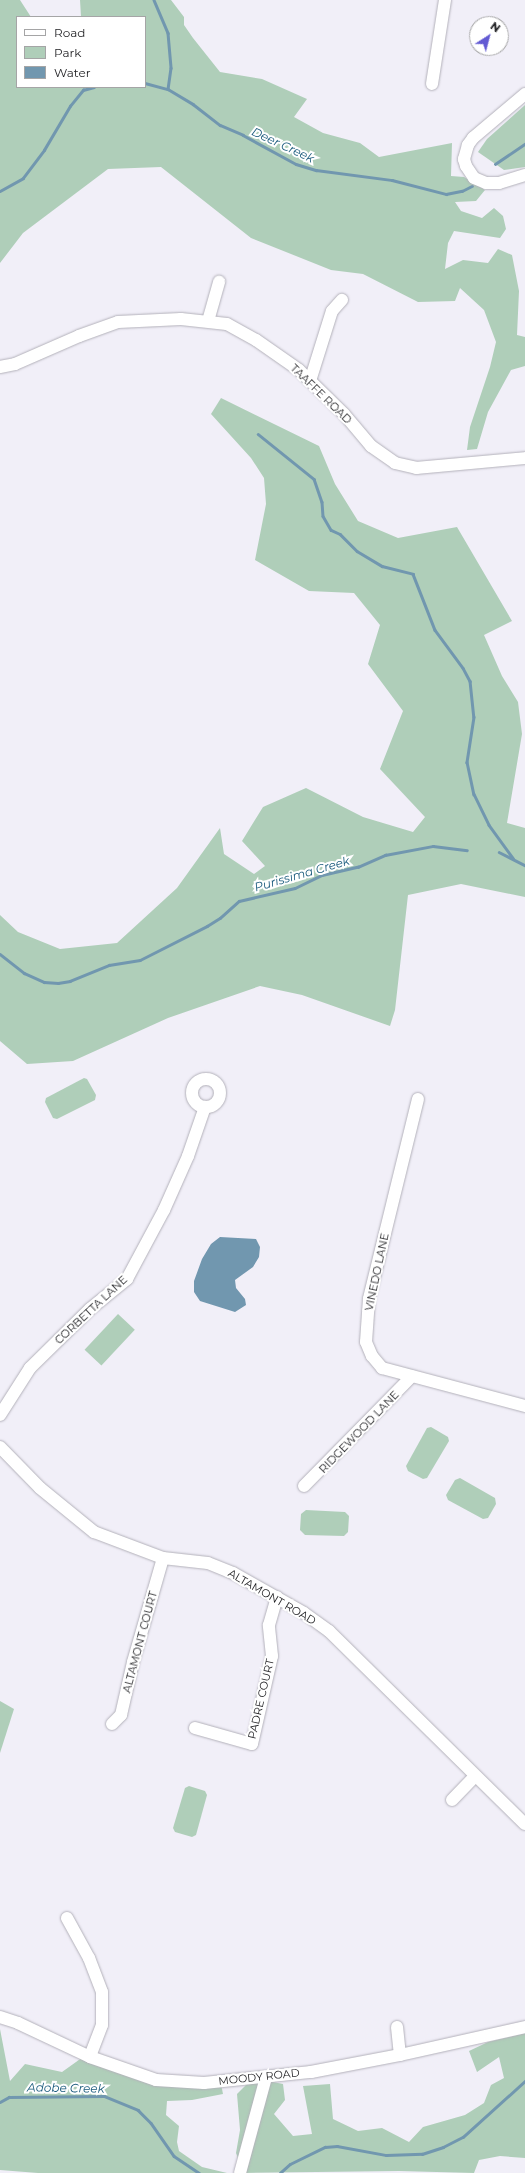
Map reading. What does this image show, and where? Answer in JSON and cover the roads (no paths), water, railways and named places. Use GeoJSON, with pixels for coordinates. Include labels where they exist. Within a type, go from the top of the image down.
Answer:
{"type":"FeatureCollection","features":[{"type":"Feature","properties":{"kind":"street"},"geometry":{"type":"LineString","coordinates":[[432,84],[445,0]]}},
{"type":"Feature","properties":{"kind":"street"},"geometry":{"type":"LineString","coordinates":[[525,94],[473,138],[468,145],[464,159],[469,173],[474,178],[486,183],[499,183],[525,175]]}},
{"type":"Feature","properties":{"kind":"street"},"geometry":{"type":"LineString","coordinates":[[208,321],[219,282]]}},
{"type":"Feature","properties":{"kind":"street"},"geometry":{"type":"LineString","coordinates":[[310,381],[332,311],[342,300]]}},
{"type":"Feature","properties":{"kind":"street","name":"TAAFFE ROAD"},"geometry":{"type":"LineString","coordinates":[[0,367],[15,364],[79,336],[118,322],[181,319],[227,324],[256,340],[299,370],[344,414],[370,446],[395,463],[416,468],[525,458]]}},
{"type":"Feature","properties":{"kind":"street","name":"VINEDO LANE"},"geometry":{"type":"LineString","coordinates":[[418,1099],[369,1299],[366,1342],[372,1356],[382,1368],[525,1406]]}},
{"type":"Feature","properties":{"kind":"street","name":"CORBETTA LANE"},"geometry":{"type":"LineString","coordinates":[[0,1415],[30,1368],[90,1309],[127,1279],[164,1210],[188,1156],[205,1107]]}},
{"type":"Feature","properties":{"kind":"street","name":"RIDGEWOOD LANE"},"geometry":{"type":"LineString","coordinates":[[304,1486],[412,1376]]}},
{"type":"Feature","properties":{"kind":"street","name":"ALTAMONT ROAD"},"geometry":{"type":"LineString","coordinates":[[0,1448],[40,1488],[94,1532],[163,1558],[208,1563],[233,1573],[304,1613],[329,1631],[525,1824]]}},
{"type":"Feature","properties":{"kind":"street","name":"ALTAMONT COURT"},"geometry":{"type":"LineString","coordinates":[[112,1724],[121,1715],[133,1662],[163,1558]]}},
{"type":"Feature","properties":{"kind":"street","name":"PADRE COURT"},"geometry":{"type":"LineString","coordinates":[[195,1728],[252,1744],[272,1656],[269,1625],[277,1597]]}},
{"type":"Feature","properties":{"kind":"street"},"geometry":{"type":"LineString","coordinates":[[452,1800],[475,1776]]}},
{"type":"Feature","properties":{"kind":"street"},"geometry":{"type":"LineString","coordinates":[[67,1918],[89,1958],[102,1992],[102,2025],[90,2057]]}},
{"type":"Feature","properties":{"kind":"street","name":"MOODY ROAD"},"geometry":{"type":"LineString","coordinates":[[0,2017],[18,2023],[90,2057],[156,2080],[204,2083],[311,2072],[400,2055],[525,2027]]}},
{"type":"Feature","properties":{"kind":"street"},"geometry":{"type":"LineString","coordinates":[[397,2027],[400,2055]]}},
{"type":"Feature","properties":{"kind":"street"},"geometry":{"type":"LineString","coordinates":[[240,2173],[266,2076]]}},
{"type":"Feature","properties":{"kind":"water"},"geometry":{"type":"Polygon","coordinates":[[[220,1237],[256,1239],[260,1247],[259,1257],[253,1267],[235,1280],[236,1288],[245,1299],[246,1305],[235,1312],[200,1301],[194,1292],[194,1281],[202,1259],[211,1244],[220,1237]]]}},
{"type":"Feature","properties":{"kind":"waterway"},"geometry":{"type":"LineString","coordinates":[[154,0],[168,33],[171,68],[168,89]]}},
{"type":"Feature","properties":{"kind":"waterway","name":"Deer Creek"},"geometry":{"type":"LineString","coordinates":[[146,83],[168,89],[193,104],[220,125],[243,135],[296,164],[316,170],[392,180],[446,194],[462,191],[472,186]]}},
{"type":"Feature","properties":{"kind":"waterway","name":"Deer Creek"},"geometry":{"type":"LineString","coordinates":[[0,191],[23,178],[44,150],[70,106],[83,90],[90,88]]}},
{"type":"Feature","properties":{"kind":"waterway","name":"Deer Creek"},"geometry":{"type":"LineString","coordinates":[[495,164],[525,144]]}},
{"type":"Feature","properties":{"kind":"waterway"},"geometry":{"type":"LineString","coordinates":[[258,434],[314,479],[322,502],[323,516],[331,530],[340,534],[357,551],[382,566],[413,574],[435,630],[463,668],[470,681],[474,717],[467,762],[474,794],[489,825],[513,858]]}},
{"type":"Feature","properties":{"kind":"waterway","name":"Purissima Creek"},"geometry":{"type":"LineString","coordinates":[[0,954],[24,973],[44,982],[58,983],[70,981],[109,965],[140,960],[207,926],[220,918],[239,901],[295,888],[322,875],[358,867],[385,855],[433,846],[467,850]]}},
{"type":"Feature","properties":{"kind":"waterway","name":"Purissima Creek"},"geometry":{"type":"LineString","coordinates":[[499,852],[525,865]]}},
{"type":"Feature","properties":{"kind":"waterway","name":"Adobe Creek"},"geometry":{"type":"LineString","coordinates":[[280,2173],[290,2164],[325,2147],[337,2146],[386,2155],[422,2154],[443,2147],[463,2137],[525,2081]]}},
{"type":"Feature","properties":{"kind":"waterway","name":"Adobe Creek"},"geometry":{"type":"LineString","coordinates":[[0,2102],[9,2097],[104,2096],[138,2110],[151,2123],[174,2156],[199,2173]]}}]}
